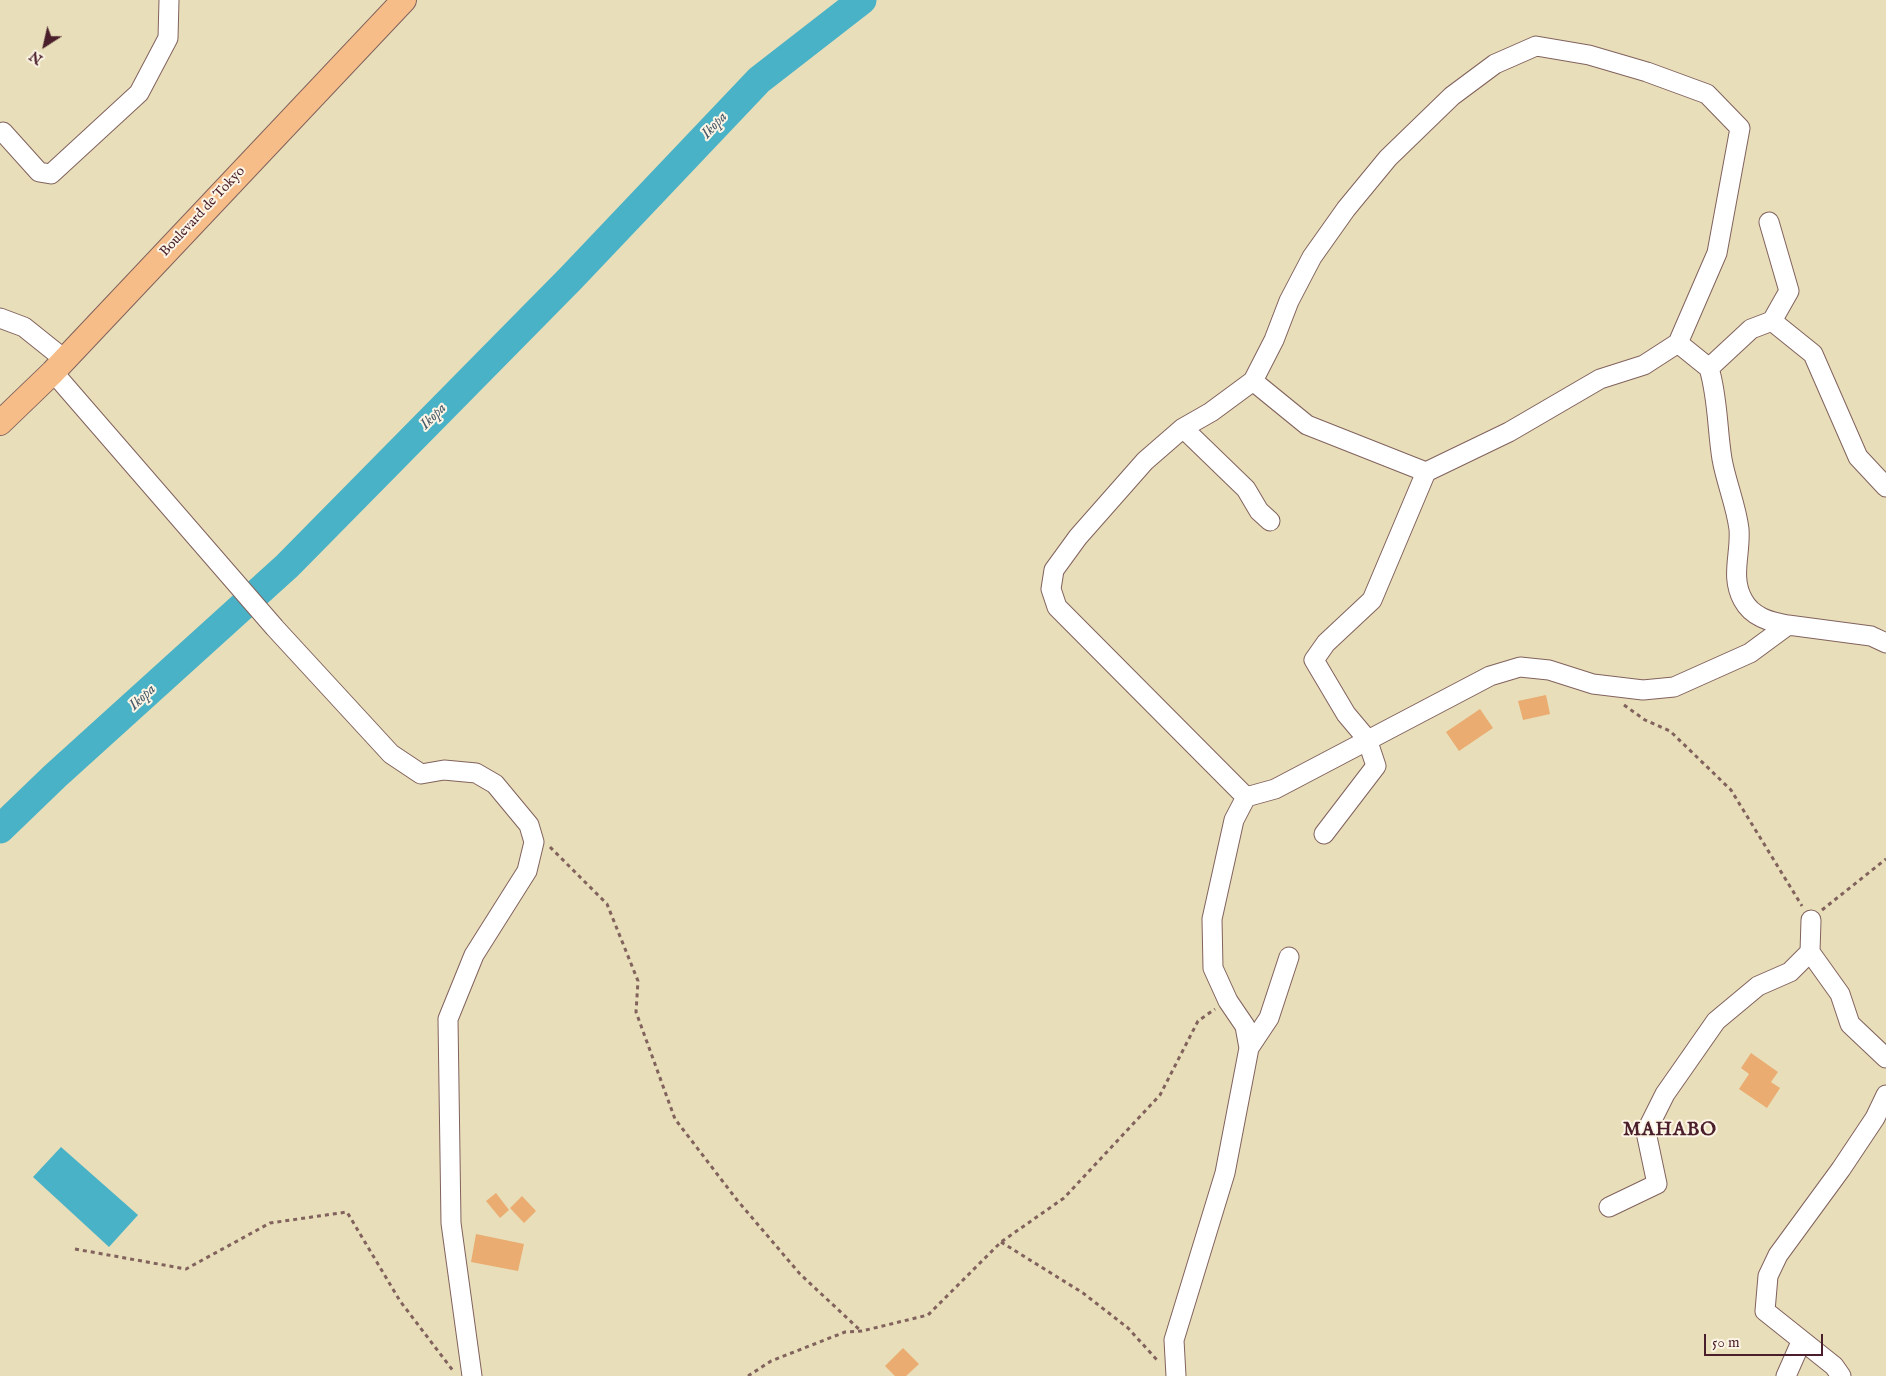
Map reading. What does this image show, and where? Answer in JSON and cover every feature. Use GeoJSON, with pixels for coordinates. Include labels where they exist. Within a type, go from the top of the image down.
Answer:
{"type":"FeatureCollection","features":[{"type":"Feature","properties":{"kind":"main road","name":"Boulevard de Tokyo"},"geometry":{"type":"LineString","coordinates":[[0,423],[58,365],[404,0]]}},
{"type":"Feature","properties":{"kind":"street"},"geometry":{"type":"LineString","coordinates":[[1,131],[38,172],[51,174],[139,93],[168,38],[170,0]]}},
{"type":"Feature","properties":{"kind":"street"},"geometry":{"type":"LineString","coordinates":[[1246,797],[1057,607],[1050,589],[1054,570],[1078,537],[1146,461],[1183,428],[1212,412],[1253,381],[1274,340],[1289,301],[1312,257],[1346,209],[1388,158],[1452,96],[1495,64],[1536,46],[1589,55],[1647,72],[1707,94],[1740,128],[1717,253],[1678,343],[1644,365],[1600,378],[1509,432],[1426,472],[1372,600],[1326,643],[1314,660],[1346,714],[1367,739],[1376,766],[1324,834]]}},
{"type":"Feature","properties":{"kind":"street"},"geometry":{"type":"LineString","coordinates":[[1709,368],[1751,329],[1772,321],[1789,291],[1769,222]]}},
{"type":"Feature","properties":{"kind":"street"},"geometry":{"type":"LineString","coordinates":[[0,318],[24,327],[58,365],[238,585],[391,754],[421,774],[444,770],[476,774],[496,784],[529,825],[534,842],[527,871],[474,955],[448,1020],[451,1223],[472,1376]]}},
{"type":"Feature","properties":{"kind":"street"},"geometry":{"type":"LineString","coordinates":[[1772,321],[1813,354],[1858,457],[1886,487]]}},
{"type":"Feature","properties":{"kind":"street"},"geometry":{"type":"LineString","coordinates":[[1678,343],[1709,368],[1716,390],[1722,460],[1732,490],[1739,530],[1736,568],[1738,588],[1744,602],[1754,614],[1770,622],[1871,636],[1886,643]]}},
{"type":"Feature","properties":{"kind":"street"},"geometry":{"type":"LineString","coordinates":[[1253,381],[1307,425],[1426,472]]}},
{"type":"Feature","properties":{"kind":"street"},"geometry":{"type":"LineString","coordinates":[[1183,428],[1246,489],[1259,511],[1270,521]]}},
{"type":"Feature","properties":{"kind":"street"},"geometry":{"type":"LineString","coordinates":[[1176,1376],[1174,1340],[1225,1174],[1249,1048],[1245,1026],[1228,1001],[1213,968],[1212,918],[1234,820],[1246,797],[1275,789],[1490,676],[1520,667],[1549,670],[1602,685],[1643,690],[1674,687],[1750,653],[1788,625]]}},
{"type":"Feature","properties":{"kind":"street"},"geometry":{"type":"LineString","coordinates":[[1811,920],[1810,952],[1840,994],[1850,1024],[1886,1058]]}},
{"type":"Feature","properties":{"kind":"street"},"geometry":{"type":"LineString","coordinates":[[1609,1207],[1657,1184],[1646,1132],[1665,1094],[1716,1021],[1758,986],[1790,972],[1810,952]]}},
{"type":"Feature","properties":{"kind":"street"},"geometry":{"type":"LineString","coordinates":[[1249,1048],[1269,1018],[1288,957]]}},
{"type":"Feature","properties":{"kind":"street"},"geometry":{"type":"LineString","coordinates":[[1841,1376],[1834,1366],[1801,1342],[1765,1311],[1768,1276],[1778,1255],[1846,1162],[1875,1118],[1886,1095]]}},
{"type":"Feature","properties":{"kind":"street"},"geometry":{"type":"LineString","coordinates":[[1786,1376],[1801,1342]]}},
{"type":"Feature","properties":{"kind":"path"},"geometry":{"type":"LineString","coordinates":[[1623,705],[1645,720],[1670,731],[1731,790],[1811,920],[1886,859]]}},
{"type":"Feature","properties":{"kind":"path"},"geometry":{"type":"LineString","coordinates":[[529,825],[607,904],[638,981],[636,1012],[675,1119],[737,1200],[800,1274],[862,1331]]}},
{"type":"Feature","properties":{"kind":"path"},"geometry":{"type":"LineString","coordinates":[[748,1376],[780,1357],[845,1332],[862,1331],[928,1315],[1001,1242],[1064,1198],[1160,1095],[1198,1021],[1228,1001]]}},
{"type":"Feature","properties":{"kind":"path"},"geometry":{"type":"LineString","coordinates":[[75,1249],[186,1269],[270,1223],[348,1212],[400,1301],[456,1376]]}},
{"type":"Feature","properties":{"kind":"path"},"geometry":{"type":"LineString","coordinates":[[1001,1242],[1083,1293],[1128,1328],[1160,1362]]}},
{"type":"Feature","properties":{"kind":"water"},"geometry":{"type":"Polygon","coordinates":[[[61,1147],[138,1215],[109,1247],[33,1177],[61,1147]]]}},
{"type":"Feature","properties":{"kind":"building"},"geometry":{"type":"Polygon","coordinates":[[[1546,695],[1550,714],[1523,720],[1518,701],[1546,695]]]}},
{"type":"Feature","properties":{"kind":"building"},"geometry":{"type":"Polygon","coordinates":[[[1480,709],[1493,728],[1459,751],[1446,732],[1480,709]]]}},
{"type":"Feature","properties":{"kind":"building"},"geometry":{"type":"Polygon","coordinates":[[[1751,1053],[1778,1072],[1771,1082],[1780,1088],[1767,1108],[1739,1089],[1749,1074],[1741,1068],[1751,1053]]]}},
{"type":"Feature","properties":{"kind":"building"},"geometry":{"type":"Polygon","coordinates":[[[496,1193],[509,1210],[500,1218],[486,1201],[496,1193]]]}},
{"type":"Feature","properties":{"kind":"building"},"geometry":{"type":"Polygon","coordinates":[[[522,1196],[536,1211],[524,1223],[510,1208],[522,1196]]]}},
{"type":"Feature","properties":{"kind":"building"},"geometry":{"type":"Polygon","coordinates":[[[476,1234],[524,1244],[518,1271],[471,1262],[476,1234]]]}},
{"type":"Feature","properties":{"kind":"building"},"geometry":{"type":"Polygon","coordinates":[[[903,1348],[919,1364],[906,1376],[895,1376],[885,1366],[903,1348]]]}},
{"type":"Feature","properties":{"kind":"waterway","name":"Ikopa"},"geometry":{"type":"LineString","coordinates":[[0,829],[55,776],[287,566],[571,278],[759,80],[862,0]]}},
{"type":"Feature","properties":{"kind":"district","name":"MAHABO"},"geometry":{"type":"Point","coordinates":[1670,1131]}}]}
